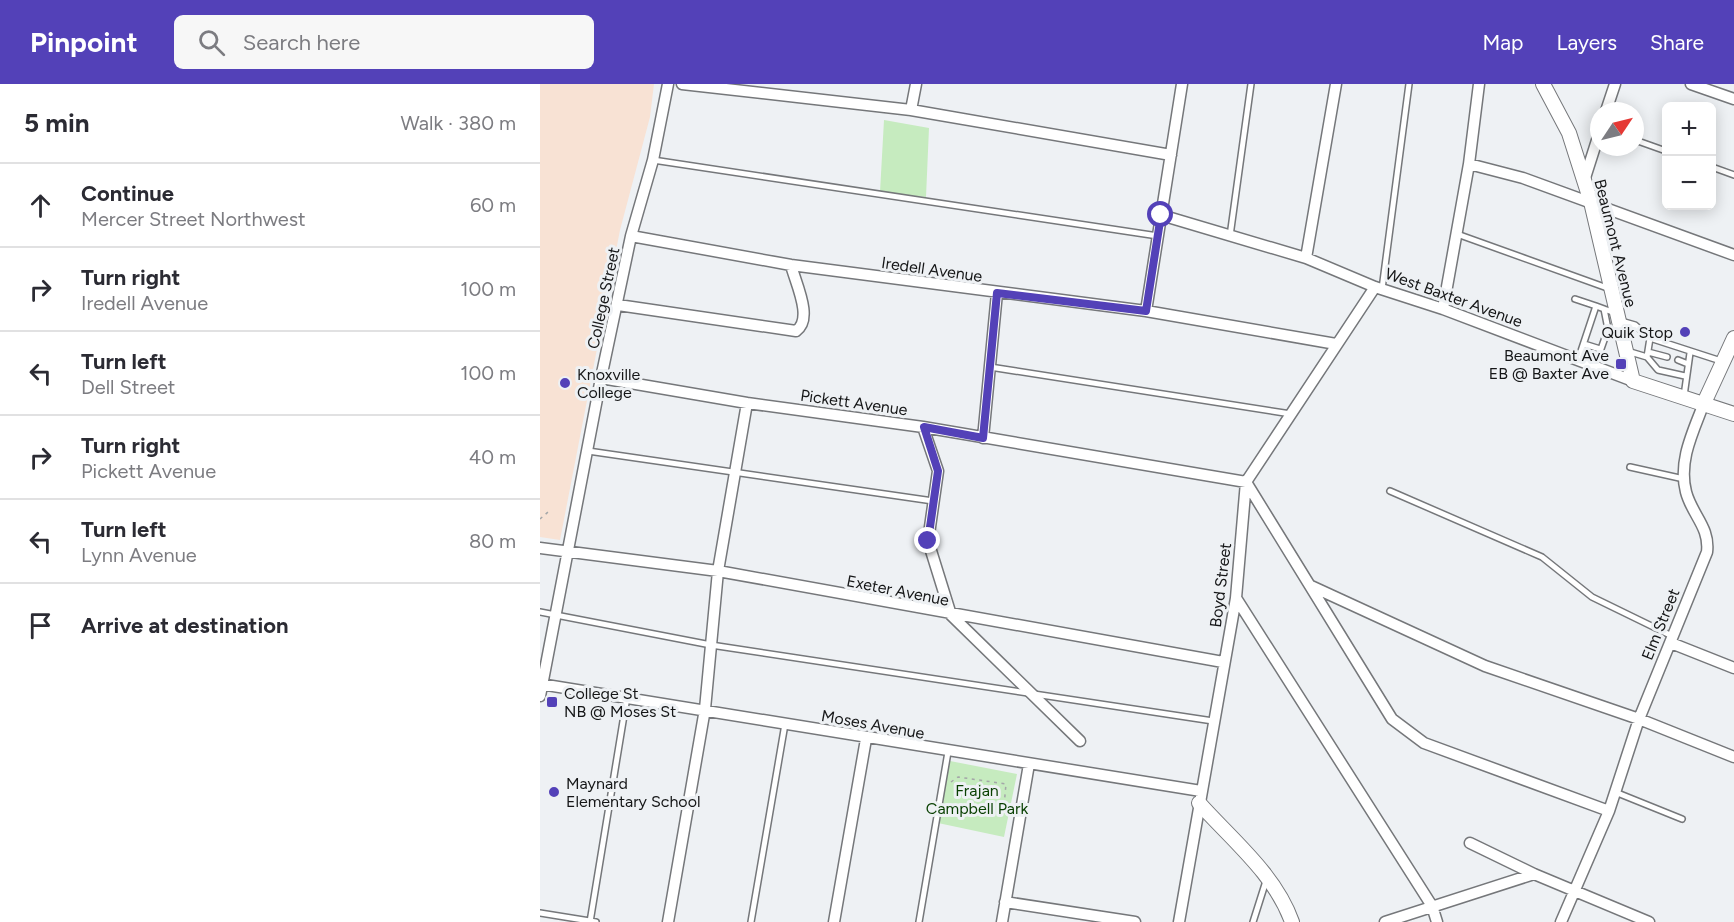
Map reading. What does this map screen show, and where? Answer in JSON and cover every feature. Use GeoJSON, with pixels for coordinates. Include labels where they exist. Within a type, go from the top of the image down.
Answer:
{"type":"FeatureCollection","features":[{"type":"Feature","properties":{"kind":"street","name":"College Street"},"geometry":{"type":"LineString","coordinates":[[541,688],[601,378],[631,236],[653,160],[668,84]]}},
{"type":"Feature","properties":{"kind":"street"},"geometry":{"type":"LineString","coordinates":[[682,84],[912,110],[1171,155]]}},
{"type":"Feature","properties":{"kind":"street"},"geometry":{"type":"LineString","coordinates":[[912,110],[916,84]]}},
{"type":"Feature","properties":{"kind":"street"},"geometry":{"type":"LineString","coordinates":[[1146,311],[1182,84]]}},
{"type":"Feature","properties":{"kind":"street"},"geometry":{"type":"LineString","coordinates":[[1306,258],[1336,84]]}},
{"type":"Feature","properties":{"kind":"street"},"geometry":{"type":"LineString","coordinates":[[1443,309],[1470,164],[1479,84]]}},
{"type":"Feature","properties":{"kind":"street","name":"Beaumont Avenue"},"geometry":{"type":"LineString","coordinates":[[1543,84],[1569,133],[1591,202],[1612,290],[1613,314],[1626,351],[1633,381]]}},
{"type":"Feature","properties":{"kind":"street"},"geometry":{"type":"LineString","coordinates":[[1609,102],[1615,84]]}},
{"type":"Feature","properties":{"kind":"street"},"geometry":{"type":"LineString","coordinates":[[1691,84],[1734,99]]}},
{"type":"Feature","properties":{"kind":"street"},"geometry":{"type":"LineString","coordinates":[[1584,181],[1592,156]]}},
{"type":"Feature","properties":{"kind":"street"},"geometry":{"type":"LineString","coordinates":[[1470,164],[1523,178],[1734,255]]}},
{"type":"Feature","properties":{"kind":"street","name":"West Baxter Avenue"},"geometry":{"type":"LineString","coordinates":[[1161,215],[1306,258],[1379,288],[1443,309],[1633,381],[1734,414]]}},
{"type":"Feature","properties":{"kind":"street","name":"Iredell Avenue"},"geometry":{"type":"LineString","coordinates":[[631,236],[791,265],[1146,311],[1336,344]]}},
{"type":"Feature","properties":{"kind":"street"},"geometry":{"type":"LineString","coordinates":[[618,305],[796,331],[801,328],[805,315],[791,265]]}},
{"type":"Feature","properties":{"kind":"street","name":"Boyd Street"},"geometry":{"type":"LineString","coordinates":[[1179,922],[1236,598],[1246,482],[1336,344],[1379,288]]}},
{"type":"Feature","properties":{"kind":"street"},"geometry":{"type":"LineString","coordinates":[[983,438],[997,293]]}},
{"type":"Feature","properties":{"kind":"street","name":"Elm Street"},"geometry":{"type":"LineString","coordinates":[[1561,922],[1609,812],[1639,719],[1707,552],[1708,539],[1689,498],[1684,479],[1685,454],[1721,361],[1734,338]]}},
{"type":"Feature","properties":{"kind":"street","name":"Pickett Avenue"},"geometry":{"type":"LineString","coordinates":[[601,378],[747,404],[924,427],[1246,482]]}},
{"type":"Feature","properties":{"kind":"street"},"geometry":{"type":"LineString","coordinates":[[668,922],[705,709],[718,571],[747,404]]}},
{"type":"Feature","properties":{"kind":"street"},"geometry":{"type":"LineString","coordinates":[[924,427],[938,471],[928,541],[951,615],[1080,741]]}},
{"type":"Feature","properties":{"kind":"street"},"geometry":{"type":"LineString","coordinates":[[1246,482],[1392,719],[1424,743],[1609,812]]}},
{"type":"Feature","properties":{"kind":"street","name":"Exeter Avenue"},"geometry":{"type":"LineString","coordinates":[[540,548],[718,571],[951,615],[1223,662]]}},
{"type":"Feature","properties":{"kind":"street"},"geometry":{"type":"LineString","coordinates":[[1310,586],[1485,666],[1639,719],[1734,757]]}},
{"type":"Feature","properties":{"kind":"street"},"geometry":{"type":"LineString","coordinates":[[1236,598],[1431,906],[1437,922]]}},
{"type":"Feature","properties":{"kind":"street"},"geometry":{"type":"LineString","coordinates":[[1672,640],[1734,668]]}},
{"type":"Feature","properties":{"kind":"street","name":"Moses Avenue"},"geometry":{"type":"LineString","coordinates":[[541,688],[627,697],[705,709],[866,739],[1029,764],[1200,797]]}},
{"type":"Feature","properties":{"kind":"street"},"geometry":{"type":"LineString","coordinates":[[834,922],[866,739]]}},
{"type":"Feature","properties":{"kind":"street"},"geometry":{"type":"LineString","coordinates":[[1002,922],[1029,764]]}},
{"type":"Feature","properties":{"kind":"street"},"geometry":{"type":"LineString","coordinates":[[1200,797],[1279,892],[1292,922]]}},
{"type":"Feature","properties":{"kind":"street"},"geometry":{"type":"LineString","coordinates":[[1470,843],[1534,874],[1649,922]]}},
{"type":"Feature","properties":{"kind":"street"},"geometry":{"type":"LineString","coordinates":[[1385,922],[1534,874]]}},
{"type":"Feature","properties":{"kind":"street"},"geometry":{"type":"LineString","coordinates":[[1005,902],[1135,922]]}},
{"type":"Feature","properties":{"kind":"lane"},"geometry":{"type":"LineString","coordinates":[[1230,236],[1251,84]]}},
{"type":"Feature","properties":{"kind":"lane"},"geometry":{"type":"LineString","coordinates":[[1379,288],[1409,84]]}},
{"type":"Feature","properties":{"kind":"lane"},"geometry":{"type":"LineString","coordinates":[[1644,143],[1662,150]]}},
{"type":"Feature","properties":{"kind":"lane"},"geometry":{"type":"LineString","coordinates":[[653,160],[1158,236]]}},
{"type":"Feature","properties":{"kind":"lane"},"geometry":{"type":"LineString","coordinates":[[1716,168],[1734,175]]}},
{"type":"Feature","properties":{"kind":"lane"},"geometry":{"type":"LineString","coordinates":[[1457,234],[1612,290]]}},
{"type":"Feature","properties":{"kind":"lane"},"geometry":{"type":"LineString","coordinates":[[1575,299],[1596,306],[1635,325],[1650,338],[1685,348],[1690,353],[1721,361]]}},
{"type":"Feature","properties":{"kind":"lane"},"geometry":{"type":"LineString","coordinates":[[1578,360],[1596,306]]}},
{"type":"Feature","properties":{"kind":"lane"},"geometry":{"type":"LineString","coordinates":[[1594,366],[1613,314]]}},
{"type":"Feature","properties":{"kind":"lane"},"geometry":{"type":"LineString","coordinates":[[1650,338],[1648,354],[1658,370],[1655,388]]}},
{"type":"Feature","properties":{"kind":"lane"},"geometry":{"type":"LineString","coordinates":[[1584,344],[1600,349]]}},
{"type":"Feature","properties":{"kind":"lane"},"geometry":{"type":"LineString","coordinates":[[1626,351],[1667,357]]}},
{"type":"Feature","properties":{"kind":"lane"},"geometry":{"type":"LineString","coordinates":[[1684,396],[1690,353]]}},
{"type":"Feature","properties":{"kind":"lane"},"geometry":{"type":"LineString","coordinates":[[1678,360],[1688,364]]}},
{"type":"Feature","properties":{"kind":"lane"},"geometry":{"type":"LineString","coordinates":[[989,367],[1291,414]]}},
{"type":"Feature","properties":{"kind":"lane"},"geometry":{"type":"LineString","coordinates":[[1658,370],[1685,376]]}},
{"type":"Feature","properties":{"kind":"lane"},"geometry":{"type":"LineString","coordinates":[[586,451],[933,501]]}},
{"type":"Feature","properties":{"kind":"lane"},"geometry":{"type":"LineString","coordinates":[[1630,467],[1684,479]]}},
{"type":"Feature","properties":{"kind":"lane"},"geometry":{"type":"LineString","coordinates":[[1390,491],[1534,552],[1592,597],[1672,640]]}},
{"type":"Feature","properties":{"kind":"lane"},"geometry":{"type":"LineString","coordinates":[[540,612],[711,645],[1035,696],[1213,721]]}},
{"type":"Feature","properties":{"kind":"lane"},"geometry":{"type":"LineString","coordinates":[[590,922],[627,697]]}},
{"type":"Feature","properties":{"kind":"lane"},"geometry":{"type":"LineString","coordinates":[[751,922],[785,724]]}},
{"type":"Feature","properties":{"kind":"lane"},"geometry":{"type":"LineString","coordinates":[[919,922],[948,752]]}},
{"type":"Feature","properties":{"kind":"lane"},"geometry":{"type":"LineString","coordinates":[[1615,792],[1682,819]]}},
{"type":"Feature","properties":{"kind":"lane"},"geometry":{"type":"LineString","coordinates":[[1253,922],[1267,876]]}},
{"type":"Feature","properties":{"kind":"lane"},"geometry":{"type":"LineString","coordinates":[[540,913],[596,922]]}},
{"type":"Feature","properties":{"kind":"path"},"geometry":{"type":"LineString","coordinates":[[540,519],[548,512]]}},
{"type":"Feature","properties":{"kind":"path"},"geometry":{"type":"LineString","coordinates":[[942,783],[949,784],[958,777],[1006,784],[1004,806],[1010,811]]}},
{"type":"Feature","properties":{"kind":"shaded area","name":"Knoxville College"},"geometry":{"type":"Polygon","coordinates":[[[540,84],[654,84],[650,117],[620,230],[560,540],[540,537],[540,84]]]}},
{"type":"Feature","properties":{"kind":"green space"},"geometry":{"type":"Polygon","coordinates":[[[884,120],[929,128],[926,197],[880,192],[884,120]]]}},
{"type":"Feature","properties":{"kind":"green space","name":"Frajan Campbell Park"},"geometry":{"type":"Polygon","coordinates":[[[950,761],[1017,774],[1004,837],[938,823],[950,761]]]}},
{"type":"Feature","properties":{"kind":"place","name":"Quik Stop"},"geometry":{"type":"Point","coordinates":[1685,332]}},
{"type":"Feature","properties":{"kind":"place","name":"Beaumont Ave EB @ Baxter Ave"},"geometry":{"type":"Point","coordinates":[1621,364]}},
{"type":"Feature","properties":{"kind":"place","name":"Knoxville College"},"geometry":{"type":"Point","coordinates":[565,383]}},
{"type":"Feature","properties":{"kind":"place","name":"College St NB @ Moses St"},"geometry":{"type":"Point","coordinates":[552,702]}},
{"type":"Feature","properties":{"kind":"place","name":"Maynard Elementary School"},"geometry":{"type":"Point","coordinates":[554,792]}},
{"type":"Feature","properties":{"kind":"route"},"geometry":{"type":"LineString","coordinates":[[928,541],[938,471],[924,427],[983,438],[997,293],[1146,311],[1161,215]]}}]}
